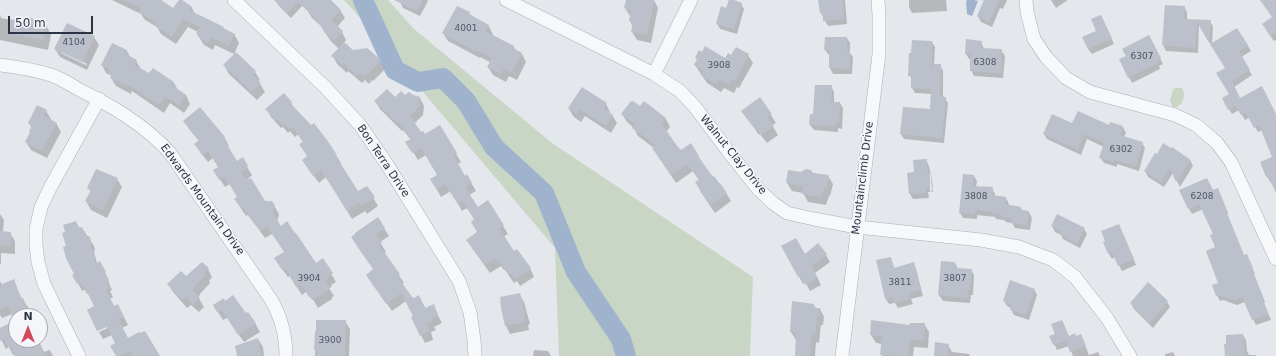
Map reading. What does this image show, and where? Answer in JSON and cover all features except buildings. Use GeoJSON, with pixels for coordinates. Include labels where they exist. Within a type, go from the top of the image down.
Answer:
{"type":"FeatureCollection","features":[{"type":"Feature","properties":{"kind":"street","name":"Bon Terra Drive"},"geometry":{"type":"LineString","coordinates":[[234,0],[325,87],[360,125],[388,166],[459,281],[470,312],[475,356]]}},
{"type":"Feature","properties":{"kind":"street","name":"Walnut Clay Drive"},"geometry":{"type":"LineString","coordinates":[[506,0],[654,74],[680,91],[695,107],[758,189],[773,203],[787,213],[857,227],[981,240],[1019,247],[1054,260],[1075,277],[1107,318],[1130,356]]}},
{"type":"Feature","properties":{"kind":"street"},"geometry":{"type":"LineString","coordinates":[[654,74],[691,0]]}},
{"type":"Feature","properties":{"kind":"street","name":"Mountainclimb Drive"},"geometry":{"type":"LineString","coordinates":[[842,356],[878,54],[880,15],[878,0]]}},
{"type":"Feature","properties":{"kind":"street"},"geometry":{"type":"LineString","coordinates":[[1026,0],[1027,12],[1034,39],[1046,57],[1066,78],[1090,92],[1175,115],[1196,125],[1217,143],[1231,162],[1276,259]]}},
{"type":"Feature","properties":{"kind":"street","name":"Edwards Mountain Drive"},"geometry":{"type":"LineString","coordinates":[[0,65],[30,70],[53,76],[99,99],[130,118],[158,140],[170,154],[262,286],[278,312],[283,327],[286,356]]}},
{"type":"Feature","properties":{"kind":"street"},"geometry":{"type":"LineString","coordinates":[[79,356],[44,284],[38,262],[36,229],[41,207],[50,188],[99,99]]}},
{"type":"Feature","properties":{"kind":"green space"},"geometry":{"type":"Polygon","coordinates":[[[344,0],[388,0],[414,29],[552,143],[753,277],[750,356],[559,356],[555,248],[344,0]]]}},
{"type":"Feature","properties":{"kind":"green space"},"geometry":{"type":"Polygon","coordinates":[[[1175,88],[1182,88],[1184,98],[1179,106],[1173,107],[1170,101],[1175,88]]]}},
{"type":"Feature","properties":{"kind":"water"},"geometry":{"type":"Polygon","coordinates":[[[967,0],[978,1],[972,16],[967,14],[967,0]]]}},
{"type":"Feature","properties":{"kind":"waterway"},"geometry":{"type":"LineString","coordinates":[[363,0],[395,70],[418,82],[443,78],[466,101],[494,147],[544,193],[576,272],[621,339],[626,356]]}}]}
